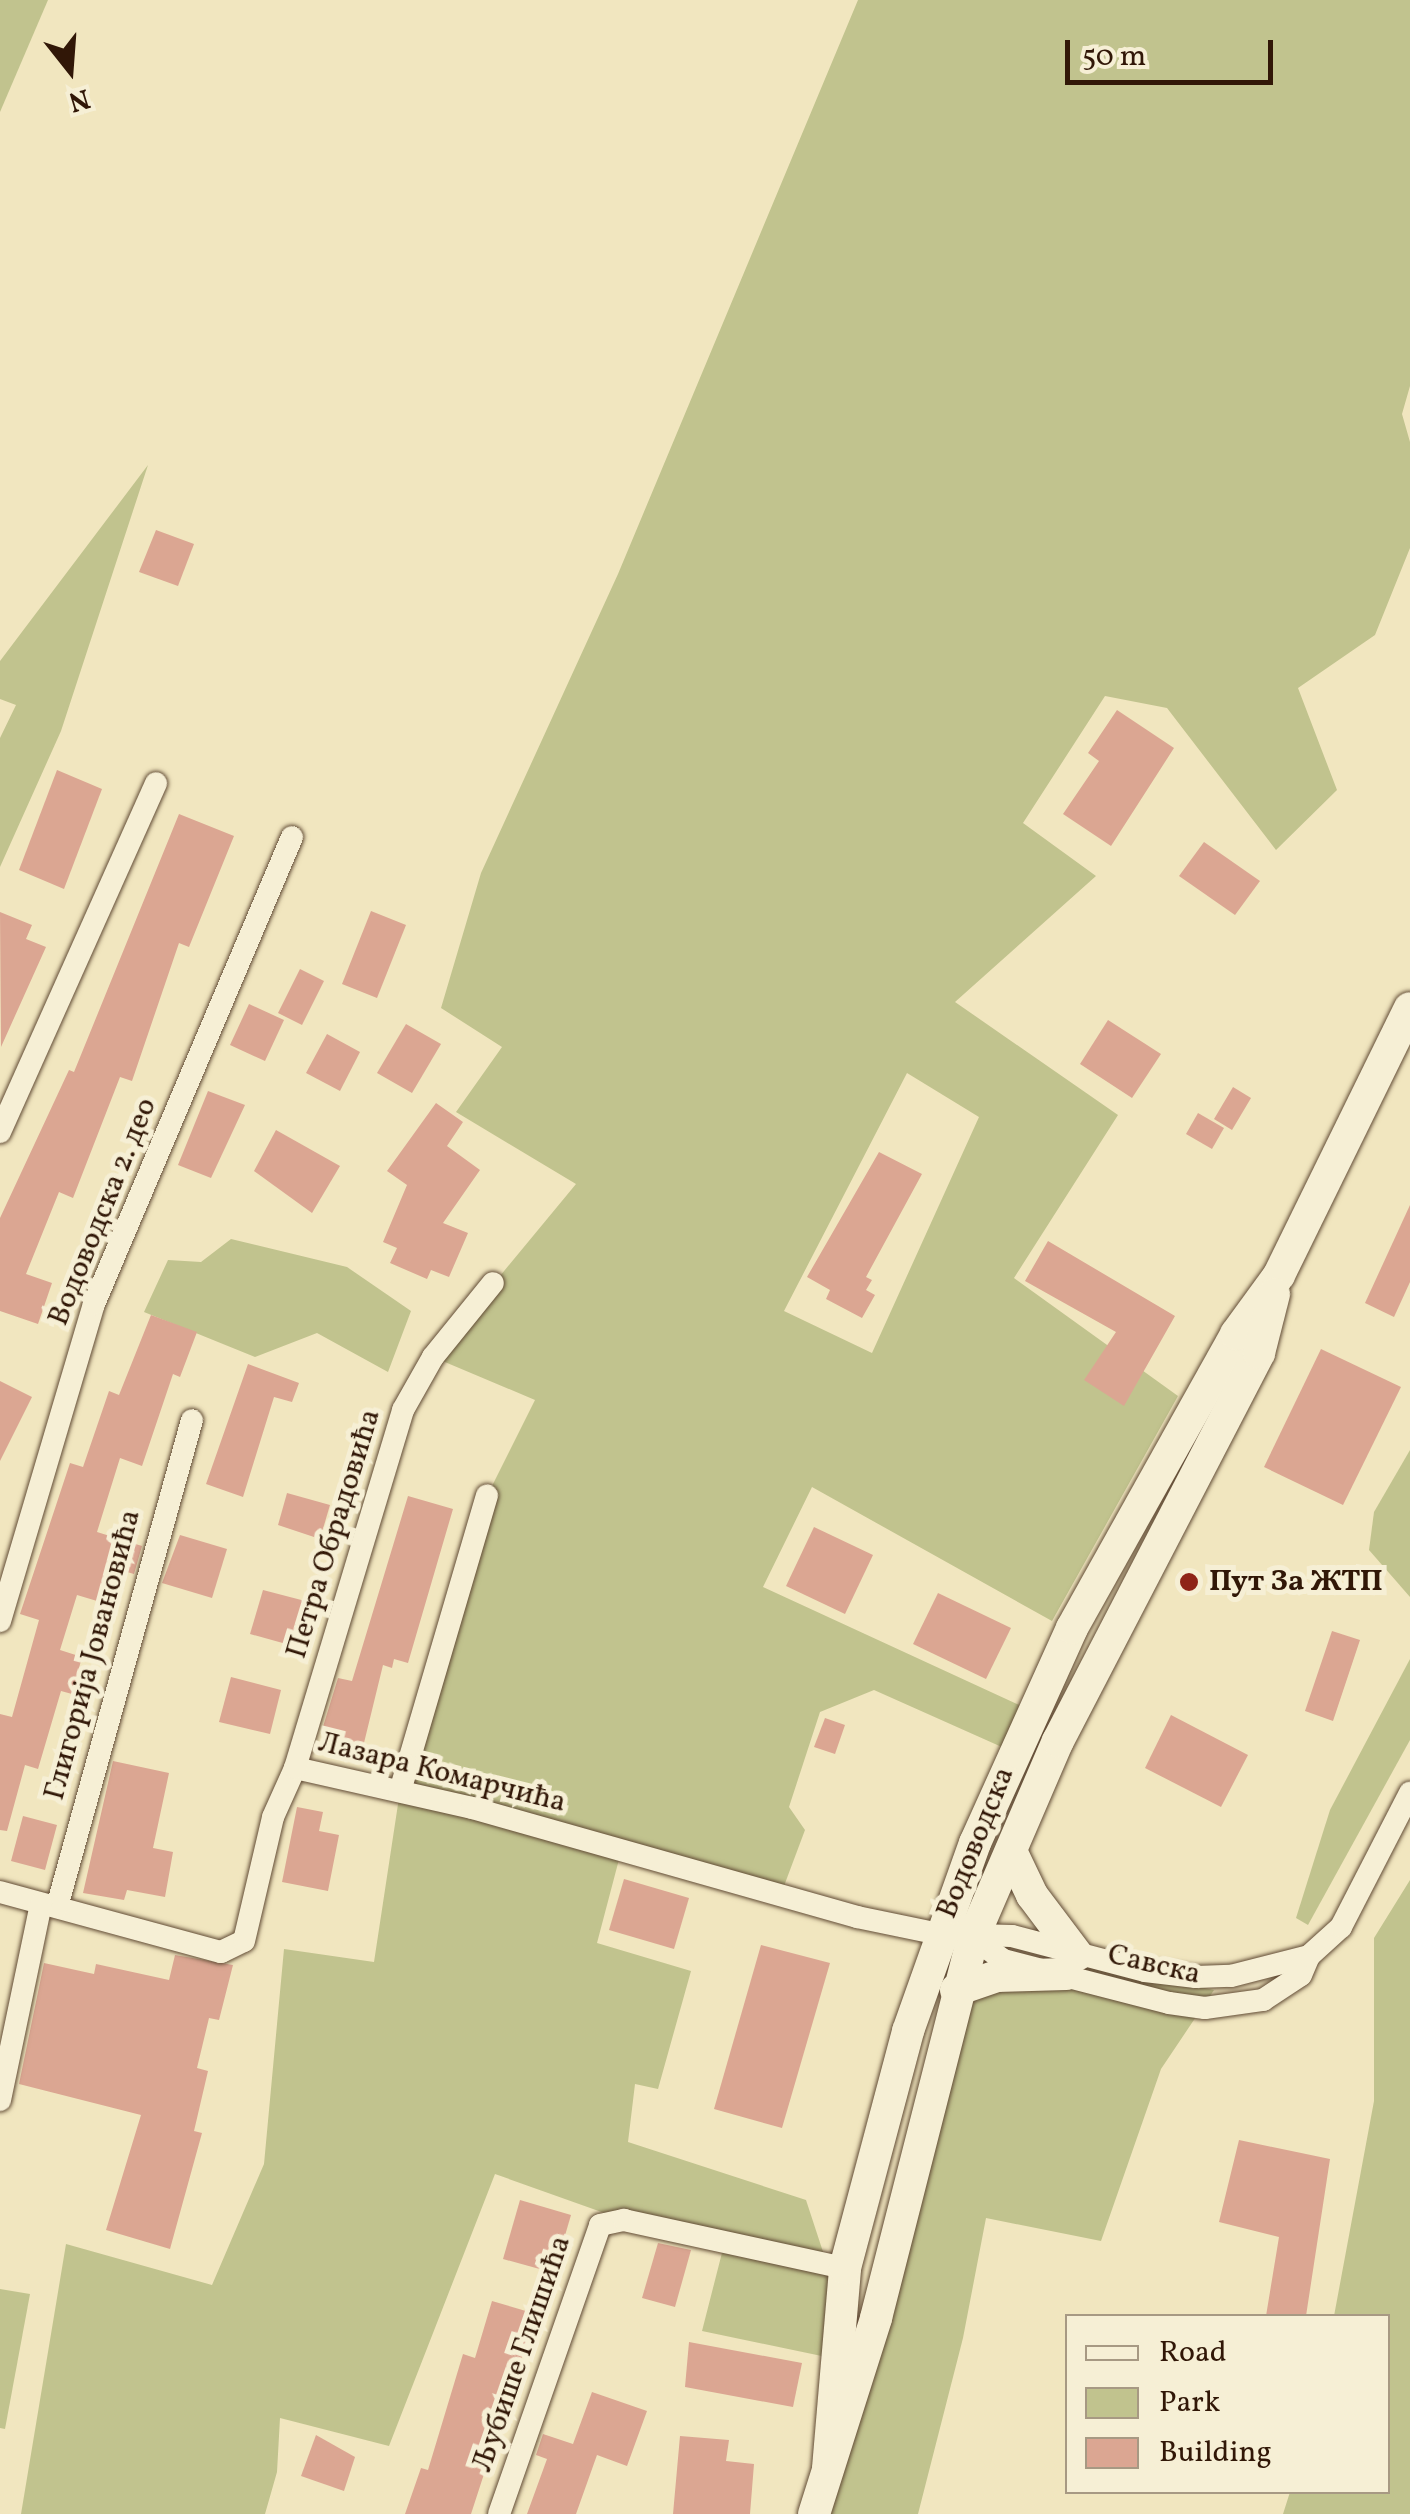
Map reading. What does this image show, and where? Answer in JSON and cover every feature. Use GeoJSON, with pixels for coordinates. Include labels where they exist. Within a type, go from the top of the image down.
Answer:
{"type":"FeatureCollection","features":[{"type":"Feature","properties":{"kind":"main road","name":"Водоводска"},"geometry":{"type":"LineString","coordinates":[[828,2468],[844,2268],[882,2115],[939,1934],[1030,1710],[1236,1334],[1279,1275],[1410,1008]]}},
{"type":"Feature","properties":{"kind":"main road","name":"Водоводска"},"geometry":{"type":"LineString","coordinates":[[814,2514],[876,2318],[972,1938],[1058,1741],[1259,1352],[1279,1275]]}},
{"type":"Feature","properties":{"kind":"main road"},"geometry":{"type":"LineString","coordinates":[[956,1990],[996,1976],[1072,1965],[1011,1851]]}},
{"type":"Feature","properties":{"kind":"street"},"geometry":{"type":"LineString","coordinates":[[0,1132],[156,783]]}},
{"type":"Feature","properties":{"kind":"street","name":"Водоводска 2. део"},"geometry":{"type":"LineString","coordinates":[[0,1621],[94,1304],[292,837]]}},
{"type":"Feature","properties":{"kind":"street","name":"Петра Обрадовића"},"geometry":{"type":"LineString","coordinates":[[295,1768],[403,1410],[433,1357],[493,1283]]}},
{"type":"Feature","properties":{"kind":"street","name":"Глигорија Јовановића"},"geometry":{"type":"LineString","coordinates":[[0,2100],[49,1906],[192,1420]]}},
{"type":"Feature","properties":{"kind":"street"},"geometry":{"type":"LineString","coordinates":[[400,1791],[486,1496]]}},
{"type":"Feature","properties":{"kind":"street","name":"Лазара Комарчића"},"geometry":{"type":"LineString","coordinates":[[0,1892],[203,1948],[235,1949],[244,1941],[273,1817],[295,1768],[400,1791],[939,1934]]}},
{"type":"Feature","properties":{"kind":"street","name":"Савска"},"geometry":{"type":"LineString","coordinates":[[1072,1965],[1169,2003],[1240,2006],[1286,1989],[1310,1956],[1341,1926],[1410,1793]]}},
{"type":"Feature","properties":{"kind":"street","name":"Савска"},"geometry":{"type":"LineString","coordinates":[[939,1934],[972,1938],[1003,1960],[1196,1977],[1230,1976],[1310,1956]]}},
{"type":"Feature","properties":{"kind":"street","name":"Љубише Глишића"},"geometry":{"type":"LineString","coordinates":[[499,2514],[600,2225],[624,2220],[844,2268]]}},
{"type":"Feature","properties":{"kind":"green space"},"geometry":{"type":"Polygon","coordinates":[[[0,0],[48,0],[0,112],[0,0]]]}},
{"type":"Feature","properties":{"kind":"green space"},"geometry":{"type":"Polygon","coordinates":[[[858,0],[1410,0],[1410,386],[1402,414],[1410,442],[1410,548],[1375,635],[1298,688],[1337,790],[1276,850],[1167,708],[1105,696],[1023,823],[1096,876],[955,1002],[1118,1115],[1014,1278],[1178,1396],[1052,1621],[812,1487],[763,1587],[1030,1710],[1013,1752],[874,1690],[820,1712],[789,1807],[805,1830],[781,1894],[622,1848],[597,1943],[691,1971],[658,2089],[635,2084],[628,2142],[806,2200],[827,2264],[845,2268],[836,2359],[702,2331],[725,2241],[624,2220],[495,2174],[389,2446],[280,2418],[277,2472],[265,2514],[21,2514],[66,2244],[212,2285],[264,2164],[284,1949],[374,1962],[400,1791],[487,1496],[535,1400],[433,1357],[576,1184],[456,1112],[502,1047],[441,1008],[481,873],[618,574],[858,0]],[[907,1073],[784,1311],[872,1353],[979,1117],[907,1073]]]}},
{"type":"Feature","properties":{"kind":"green space"},"geometry":{"type":"Polygon","coordinates":[[[148,465],[61,731],[0,867],[0,738],[16,705],[0,699],[0,661],[148,465]]]}},
{"type":"Feature","properties":{"kind":"green space"},"geometry":{"type":"Polygon","coordinates":[[[231,1239],[347,1267],[411,1311],[388,1372],[317,1333],[255,1357],[144,1312],[168,1260],[201,1262],[231,1239]]]}},
{"type":"Feature","properties":{"kind":"green space"},"geometry":{"type":"Polygon","coordinates":[[[1410,1450],[1410,1597],[1369,1550],[1374,1512],[1410,1450]]]}},
{"type":"Feature","properties":{"kind":"green space"},"geometry":{"type":"Polygon","coordinates":[[[1410,1659],[1410,1740],[1308,1925],[1296,1918],[1330,1810],[1410,1659]]]}},
{"type":"Feature","properties":{"kind":"green space"},"geometry":{"type":"Polygon","coordinates":[[[1410,1880],[1410,2514],[1283,2514],[1289,2494],[1390,2494],[1390,2314],[1334,2314],[1374,2101],[1374,1938],[1410,1880]]]}},
{"type":"Feature","properties":{"kind":"green space"},"geometry":{"type":"Polygon","coordinates":[[[1105,1967],[1214,1990],[1161,2069],[1101,2241],[986,2218],[963,2338],[918,2514],[814,2514],[956,1990],[997,1976],[1105,1967]]]}},
{"type":"Feature","properties":{"kind":"green space"},"geometry":{"type":"Polygon","coordinates":[[[0,2289],[30,2294],[5,2429],[0,2428],[0,2289]]]}},
{"type":"Feature","properties":{"kind":"building"},"geometry":{"type":"Polygon","coordinates":[[[156,530],[194,544],[178,586],[139,572],[156,530]]]}},
{"type":"Feature","properties":{"kind":"building"},"geometry":{"type":"Polygon","coordinates":[[[1117,710],[1174,748],[1111,846],[1063,814],[1099,761],[1088,753],[1117,710]]]}},
{"type":"Feature","properties":{"kind":"building"},"geometry":{"type":"Polygon","coordinates":[[[57,770],[102,789],[64,889],[19,870],[57,770]]]}},
{"type":"Feature","properties":{"kind":"building"},"geometry":{"type":"Polygon","coordinates":[[[179,814],[234,836],[189,947],[179,943],[132,1081],[120,1077],[73,1198],[59,1192],[26,1274],[52,1283],[38,1324],[0,1311],[0,1218],[69,1070],[74,1072],[179,814]]]}},
{"type":"Feature","properties":{"kind":"building"},"geometry":{"type":"Polygon","coordinates":[[[1204,842],[1260,881],[1235,915],[1179,876],[1204,842]]]}},
{"type":"Feature","properties":{"kind":"building"},"geometry":{"type":"Polygon","coordinates":[[[371,911],[406,925],[377,998],[342,984],[371,911]]]}},
{"type":"Feature","properties":{"kind":"building"},"geometry":{"type":"Polygon","coordinates":[[[0,912],[32,925],[26,939],[46,947],[1,1047],[0,912]]]}},
{"type":"Feature","properties":{"kind":"building"},"geometry":{"type":"Polygon","coordinates":[[[300,969],[324,981],[302,1025],[278,1013],[300,969]]]}},
{"type":"Feature","properties":{"kind":"building"},"geometry":{"type":"Polygon","coordinates":[[[249,1004],[284,1020],[265,1061],[230,1045],[249,1004]]]}},
{"type":"Feature","properties":{"kind":"building"},"geometry":{"type":"Polygon","coordinates":[[[1108,1020],[1161,1054],[1132,1098],[1080,1064],[1108,1020]]]}},
{"type":"Feature","properties":{"kind":"building"},"geometry":{"type":"Polygon","coordinates":[[[406,1024],[441,1044],[412,1093],[377,1073],[406,1024]]]}},
{"type":"Feature","properties":{"kind":"building"},"geometry":{"type":"Polygon","coordinates":[[[327,1034],[360,1052],[340,1091],[306,1073],[327,1034]]]}},
{"type":"Feature","properties":{"kind":"building"},"geometry":{"type":"Polygon","coordinates":[[[1233,1087],[1251,1098],[1232,1130],[1214,1119],[1233,1087]]]}},
{"type":"Feature","properties":{"kind":"building"},"geometry":{"type":"Polygon","coordinates":[[[208,1091],[245,1105],[211,1178],[178,1165],[208,1091]]]}},
{"type":"Feature","properties":{"kind":"building"},"geometry":{"type":"Polygon","coordinates":[[[436,1103],[463,1122],[447,1146],[480,1170],[443,1223],[468,1233],[449,1277],[431,1270],[427,1279],[390,1263],[397,1248],[383,1242],[407,1185],[387,1171],[436,1103]]]}},
{"type":"Feature","properties":{"kind":"building"},"geometry":{"type":"Polygon","coordinates":[[[1198,1113],[1224,1128],[1212,1149],[1186,1134],[1198,1113]]]}},
{"type":"Feature","properties":{"kind":"building"},"geometry":{"type":"Polygon","coordinates":[[[276,1130],[340,1166],[312,1213],[254,1171],[276,1130]]]}},
{"type":"Feature","properties":{"kind":"building"},"geometry":{"type":"Polygon","coordinates":[[[879,1152],[922,1174],[866,1277],[872,1280],[866,1290],[875,1295],[862,1318],[826,1299],[830,1290],[807,1277],[879,1152]]]}},
{"type":"Feature","properties":{"kind":"building"},"geometry":{"type":"Polygon","coordinates":[[[1410,1205],[1410,1282],[1394,1317],[1365,1303],[1410,1205]]]}},
{"type":"Feature","properties":{"kind":"building"},"geometry":{"type":"Polygon","coordinates":[[[1048,1241],[1175,1316],[1124,1406],[1084,1380],[1116,1332],[1025,1281],[1048,1241]]]}},
{"type":"Feature","properties":{"kind":"building"},"geometry":{"type":"Polygon","coordinates":[[[151,1315],[197,1332],[180,1377],[173,1374],[142,1466],[120,1458],[97,1532],[142,1546],[134,1574],[127,1572],[117,1607],[77,1595],[60,1650],[82,1657],[72,1694],[61,1691],[38,1769],[25,1765],[7,1831],[0,1830],[0,1714],[12,1717],[39,1620],[20,1614],[70,1463],[83,1467],[109,1391],[119,1395],[151,1315]]]}},
{"type":"Feature","properties":{"kind":"building"},"geometry":{"type":"Polygon","coordinates":[[[1321,1349],[1401,1387],[1343,1505],[1264,1467],[1321,1349]]]}},
{"type":"Feature","properties":{"kind":"building"},"geometry":{"type":"Polygon","coordinates":[[[248,1364],[299,1383],[292,1402],[274,1397],[243,1497],[206,1484],[248,1364]]]}},
{"type":"Feature","properties":{"kind":"building"},"geometry":{"type":"Polygon","coordinates":[[[0,1381],[32,1397],[0,1461],[0,1381]]]}},
{"type":"Feature","properties":{"kind":"building"},"geometry":{"type":"Polygon","coordinates":[[[287,1493],[330,1505],[320,1539],[278,1525],[287,1493]]]}},
{"type":"Feature","properties":{"kind":"building"},"geometry":{"type":"Polygon","coordinates":[[[408,1496],[453,1509],[408,1663],[394,1659],[392,1668],[383,1665],[363,1747],[340,1742],[341,1734],[322,1730],[338,1678],[352,1681],[408,1496]]]}},
{"type":"Feature","properties":{"kind":"building"},"geometry":{"type":"Polygon","coordinates":[[[814,1527],[873,1555],[845,1614],[786,1586],[814,1527]]]}},
{"type":"Feature","properties":{"kind":"building"},"geometry":{"type":"Polygon","coordinates":[[[180,1535],[227,1549],[212,1598],[162,1583],[180,1535]]]}},
{"type":"Feature","properties":{"kind":"building"},"geometry":{"type":"Polygon","coordinates":[[[263,1590],[309,1602],[297,1647],[250,1634],[263,1590]]]}},
{"type":"Feature","properties":{"kind":"building"},"geometry":{"type":"Polygon","coordinates":[[[938,1593],[1011,1628],[986,1679],[913,1644],[938,1593]]]}},
{"type":"Feature","properties":{"kind":"building"},"geometry":{"type":"Polygon","coordinates":[[[1332,1631],[1360,1640],[1333,1721],[1305,1711],[1332,1631]]]}},
{"type":"Feature","properties":{"kind":"building"},"geometry":{"type":"Polygon","coordinates":[[[231,1677],[281,1690],[270,1734],[219,1722],[231,1677]]]}},
{"type":"Feature","properties":{"kind":"building"},"geometry":{"type":"Polygon","coordinates":[[[1171,1715],[1248,1755],[1221,1807],[1145,1768],[1171,1715]]]}},
{"type":"Feature","properties":{"kind":"building"},"geometry":{"type":"Polygon","coordinates":[[[825,1718],[845,1725],[835,1754],[814,1747],[825,1718]]]}},
{"type":"Feature","properties":{"kind":"building"},"geometry":{"type":"Polygon","coordinates":[[[113,1761],[169,1773],[153,1848],[173,1852],[165,1897],[127,1890],[124,1900],[83,1893],[113,1761]]]}},
{"type":"Feature","properties":{"kind":"building"},"geometry":{"type":"Polygon","coordinates":[[[297,1807],[323,1812],[319,1831],[339,1835],[328,1891],[282,1882],[297,1807]]]}},
{"type":"Feature","properties":{"kind":"building"},"geometry":{"type":"Polygon","coordinates":[[[23,1816],[57,1825],[45,1870],[11,1861],[23,1816]]]}},
{"type":"Feature","properties":{"kind":"building"},"geometry":{"type":"Polygon","coordinates":[[[624,1879],[689,1898],[674,1949],[609,1930],[624,1879]]]}},
{"type":"Feature","properties":{"kind":"building"},"geometry":{"type":"Polygon","coordinates":[[[761,1945],[830,1963],[782,2128],[714,2109],[761,1945]]]}},
{"type":"Feature","properties":{"kind":"building"},"geometry":{"type":"Polygon","coordinates":[[[175,1955],[233,1965],[219,2020],[209,2018],[197,2068],[208,2071],[194,2131],[202,2133],[170,2249],[106,2230],[141,2115],[19,2084],[44,1963],[94,1974],[96,1964],[169,1980],[175,1955]]]}},
{"type":"Feature","properties":{"kind":"building"},"geometry":{"type":"Polygon","coordinates":[[[1239,2140],[1330,2159],[1306,2314],[1266,2314],[1279,2237],[1219,2222],[1239,2140]]]}},
{"type":"Feature","properties":{"kind":"building"},"geometry":{"type":"Polygon","coordinates":[[[520,2200],[571,2215],[554,2273],[503,2259],[520,2200]]]}},
{"type":"Feature","properties":{"kind":"building"},"geometry":{"type":"Polygon","coordinates":[[[658,2243],[691,2250],[675,2307],[642,2298],[658,2243]]]}},
{"type":"Feature","properties":{"kind":"building"},"geometry":{"type":"Polygon","coordinates":[[[492,2301],[536,2314],[471,2514],[405,2514],[421,2468],[428,2470],[463,2354],[475,2358],[492,2301]]]}},
{"type":"Feature","properties":{"kind":"building"},"geometry":{"type":"Polygon","coordinates":[[[689,2342],[802,2363],[793,2407],[685,2387],[689,2342]]]}},
{"type":"Feature","properties":{"kind":"building"},"geometry":{"type":"Polygon","coordinates":[[[592,2392],[647,2411],[627,2466],[597,2455],[576,2514],[527,2514],[547,2459],[536,2455],[543,2434],[573,2444],[592,2392]]]}},
{"type":"Feature","properties":{"kind":"building"},"geometry":{"type":"Polygon","coordinates":[[[316,2435],[355,2457],[344,2491],[301,2476],[316,2435]]]}},
{"type":"Feature","properties":{"kind":"building"},"geometry":{"type":"Polygon","coordinates":[[[680,2436],[729,2440],[726,2461],[754,2464],[750,2514],[673,2514],[680,2436]]]}},
{"type":"Feature","properties":{"kind":"place","name":"Пут За ЖТП"},"geometry":{"type":"Point","coordinates":[1189,1582]}}]}
